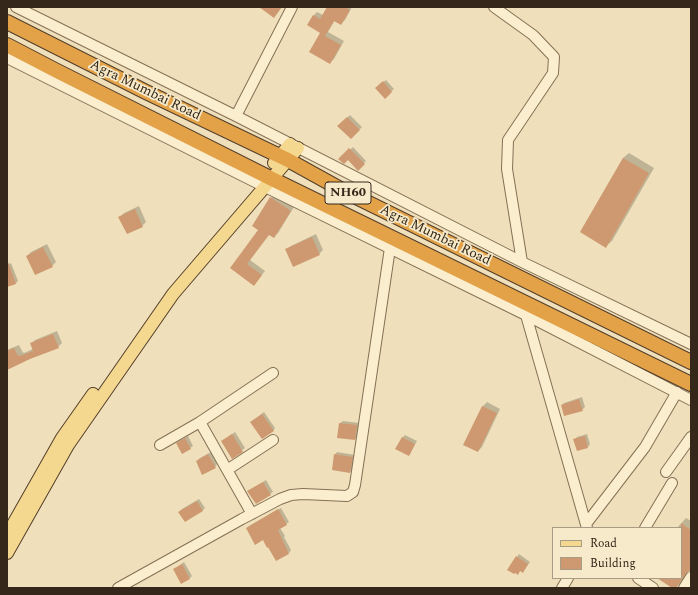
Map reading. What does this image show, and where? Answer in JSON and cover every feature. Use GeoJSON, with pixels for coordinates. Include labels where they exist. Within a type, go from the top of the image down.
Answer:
{"type":"FeatureCollection","features":[{"type":"Feature","properties":{"kind":"highway","name":"Agra Mumbai Road"},"geometry":{"type":"LineString","coordinates":[[7,22],[146,92],[284,158],[351,195],[691,362]]}},
{"type":"Feature","properties":{"kind":"highway","name":"Agra Mumbai Road"},"geometry":{"type":"LineString","coordinates":[[7,46],[264,181],[691,384]]}},
{"type":"Feature","properties":{"kind":"main road"},"geometry":{"type":"LineString","coordinates":[[7,535],[62,438],[168,288],[294,146]]}},
{"type":"Feature","properties":{"kind":"main road"},"geometry":{"type":"LineString","coordinates":[[7,553],[68,445],[173,294],[264,181]]}},
{"type":"Feature","properties":{"kind":"street"},"geometry":{"type":"LineString","coordinates":[[16,7],[236,116],[522,262],[691,344]]}},
{"type":"Feature","properties":{"kind":"street"},"geometry":{"type":"LineString","coordinates":[[236,116],[292,7]]}},
{"type":"Feature","properties":{"kind":"street"},"geometry":{"type":"LineString","coordinates":[[494,7],[533,35],[554,57],[552,73],[508,140],[507,169],[522,262]]}},
{"type":"Feature","properties":{"kind":"street"},"geometry":{"type":"LineString","coordinates":[[7,58],[264,181],[390,248],[526,315],[691,400]]}},
{"type":"Feature","properties":{"kind":"street"},"geometry":{"type":"LineString","coordinates":[[118,588],[280,499],[291,495],[304,494],[347,496],[353,492],[365,421],[390,248]]}},
{"type":"Feature","properties":{"kind":"street"},"geometry":{"type":"LineString","coordinates":[[526,315],[587,526]]}},
{"type":"Feature","properties":{"kind":"street"},"geometry":{"type":"LineString","coordinates":[[160,445],[200,422],[273,373]]}},
{"type":"Feature","properties":{"kind":"street"},"geometry":{"type":"LineString","coordinates":[[587,526],[645,447],[677,392]]}},
{"type":"Feature","properties":{"kind":"street"},"geometry":{"type":"LineString","coordinates":[[200,422],[252,514]]}},
{"type":"Feature","properties":{"kind":"street"},"geometry":{"type":"LineString","coordinates":[[666,472],[691,437]]}},
{"type":"Feature","properties":{"kind":"street"},"geometry":{"type":"LineString","coordinates":[[227,470],[272,440]]}},
{"type":"Feature","properties":{"kind":"street"},"geometry":{"type":"LineString","coordinates":[[646,527],[672,483]]}},
{"type":"Feature","properties":{"kind":"street"},"geometry":{"type":"LineString","coordinates":[[684,588],[691,577]]}},
{"type":"Feature","properties":{"kind":"street"},"geometry":{"type":"LineString","coordinates":[[562,588],[567,579]]}},
{"type":"Feature","properties":{"kind":"street"},"geometry":{"type":"LineString","coordinates":[[640,579],[654,588]]}},
{"type":"Feature","properties":{"kind":"building"},"geometry":{"type":"Polygon","coordinates":[[[259,7],[282,7],[274,18],[259,7]]]}},
{"type":"Feature","properties":{"kind":"building"},"geometry":{"type":"Polygon","coordinates":[[[327,7],[345,7],[350,10],[341,25],[334,21],[325,36],[341,45],[330,64],[309,52],[320,33],[307,25],[313,15],[320,19],[327,7]]]}},
{"type":"Feature","properties":{"kind":"building"},"geometry":{"type":"Polygon","coordinates":[[[383,81],[392,92],[385,99],[375,88],[383,81]]]}},
{"type":"Feature","properties":{"kind":"building"},"geometry":{"type":"Polygon","coordinates":[[[347,117],[360,130],[351,139],[337,126],[347,117]]]}},
{"type":"Feature","properties":{"kind":"building"},"geometry":{"type":"Polygon","coordinates":[[[349,148],[365,164],[358,171],[348,160],[344,164],[338,159],[349,148]]]}},
{"type":"Feature","properties":{"kind":"building"},"geometry":{"type":"Polygon","coordinates":[[[623,158],[649,173],[606,248],[580,232],[623,158]]]}},
{"type":"Feature","properties":{"kind":"building"},"geometry":{"type":"Polygon","coordinates":[[[270,197],[291,211],[274,238],[269,235],[247,264],[262,275],[254,286],[230,268],[258,230],[252,226],[270,197]]]}},
{"type":"Feature","properties":{"kind":"building"},"geometry":{"type":"Polygon","coordinates":[[[135,209],[143,227],[127,234],[118,217],[135,209]]]}},
{"type":"Feature","properties":{"kind":"building"},"geometry":{"type":"Polygon","coordinates":[[[312,237],[320,255],[293,267],[285,249],[312,237]]]}},
{"type":"Feature","properties":{"kind":"building"},"geometry":{"type":"Polygon","coordinates":[[[43,247],[53,267],[35,275],[26,256],[43,247]]]}},
{"type":"Feature","properties":{"kind":"building"},"geometry":{"type":"Polygon","coordinates":[[[8,262],[16,284],[7,287],[7,263],[8,262]]]}},
{"type":"Feature","properties":{"kind":"building"},"geometry":{"type":"Polygon","coordinates":[[[53,334],[59,348],[7,370],[7,351],[14,348],[18,356],[20,356],[33,351],[30,343],[53,334]]]}},
{"type":"Feature","properties":{"kind":"building"},"geometry":{"type":"Polygon","coordinates":[[[579,399],[583,411],[564,416],[561,405],[579,399]]]}},
{"type":"Feature","properties":{"kind":"building"},"geometry":{"type":"Polygon","coordinates":[[[482,406],[497,413],[478,452],[463,445],[482,406]]]}},
{"type":"Feature","properties":{"kind":"building"},"geometry":{"type":"Polygon","coordinates":[[[262,414],[274,431],[262,439],[250,422],[262,414]]]}},
{"type":"Feature","properties":{"kind":"building"},"geometry":{"type":"Polygon","coordinates":[[[339,423],[357,425],[355,440],[337,438],[339,423]]]}},
{"type":"Feature","properties":{"kind":"building"},"geometry":{"type":"Polygon","coordinates":[[[232,434],[243,452],[232,459],[221,441],[232,434]]]}},
{"type":"Feature","properties":{"kind":"building"},"geometry":{"type":"Polygon","coordinates":[[[585,436],[588,448],[577,451],[573,439],[585,436]]]}},
{"type":"Feature","properties":{"kind":"building"},"geometry":{"type":"Polygon","coordinates":[[[402,437],[415,444],[409,456],[395,449],[402,437]]]}},
{"type":"Feature","properties":{"kind":"building"},"geometry":{"type":"Polygon","coordinates":[[[185,438],[191,449],[182,454],[176,443],[185,438]]]}},
{"type":"Feature","properties":{"kind":"building"},"geometry":{"type":"Polygon","coordinates":[[[208,454],[216,468],[202,475],[196,461],[208,454]]]}},
{"type":"Feature","properties":{"kind":"building"},"geometry":{"type":"Polygon","coordinates":[[[334,454],[353,457],[350,473],[332,470],[334,454]]]}},
{"type":"Feature","properties":{"kind":"building"},"geometry":{"type":"Polygon","coordinates":[[[263,482],[271,495],[256,504],[247,491],[263,482]]]}},
{"type":"Feature","properties":{"kind":"building"},"geometry":{"type":"Polygon","coordinates":[[[197,501],[203,511],[185,522],[178,512],[197,501]]]}},
{"type":"Feature","properties":{"kind":"building"},"geometry":{"type":"Polygon","coordinates":[[[278,509],[287,525],[278,530],[289,554],[276,561],[263,540],[255,545],[246,528],[278,509]]]}},
{"type":"Feature","properties":{"kind":"building"},"geometry":{"type":"Polygon","coordinates":[[[681,523],[691,530],[691,571],[688,571],[683,578],[682,527],[681,523]]]}},
{"type":"Feature","properties":{"kind":"building"},"geometry":{"type":"Polygon","coordinates":[[[516,556],[528,564],[523,573],[520,571],[518,575],[507,570],[516,556]]]}},
{"type":"Feature","properties":{"kind":"building"},"geometry":{"type":"Polygon","coordinates":[[[182,564],[190,579],[181,584],[173,569],[182,564]]]}},
{"type":"Feature","properties":{"kind":"building"},"geometry":{"type":"Polygon","coordinates":[[[683,578],[676,588],[672,588],[658,579],[683,578]]]}}]}
